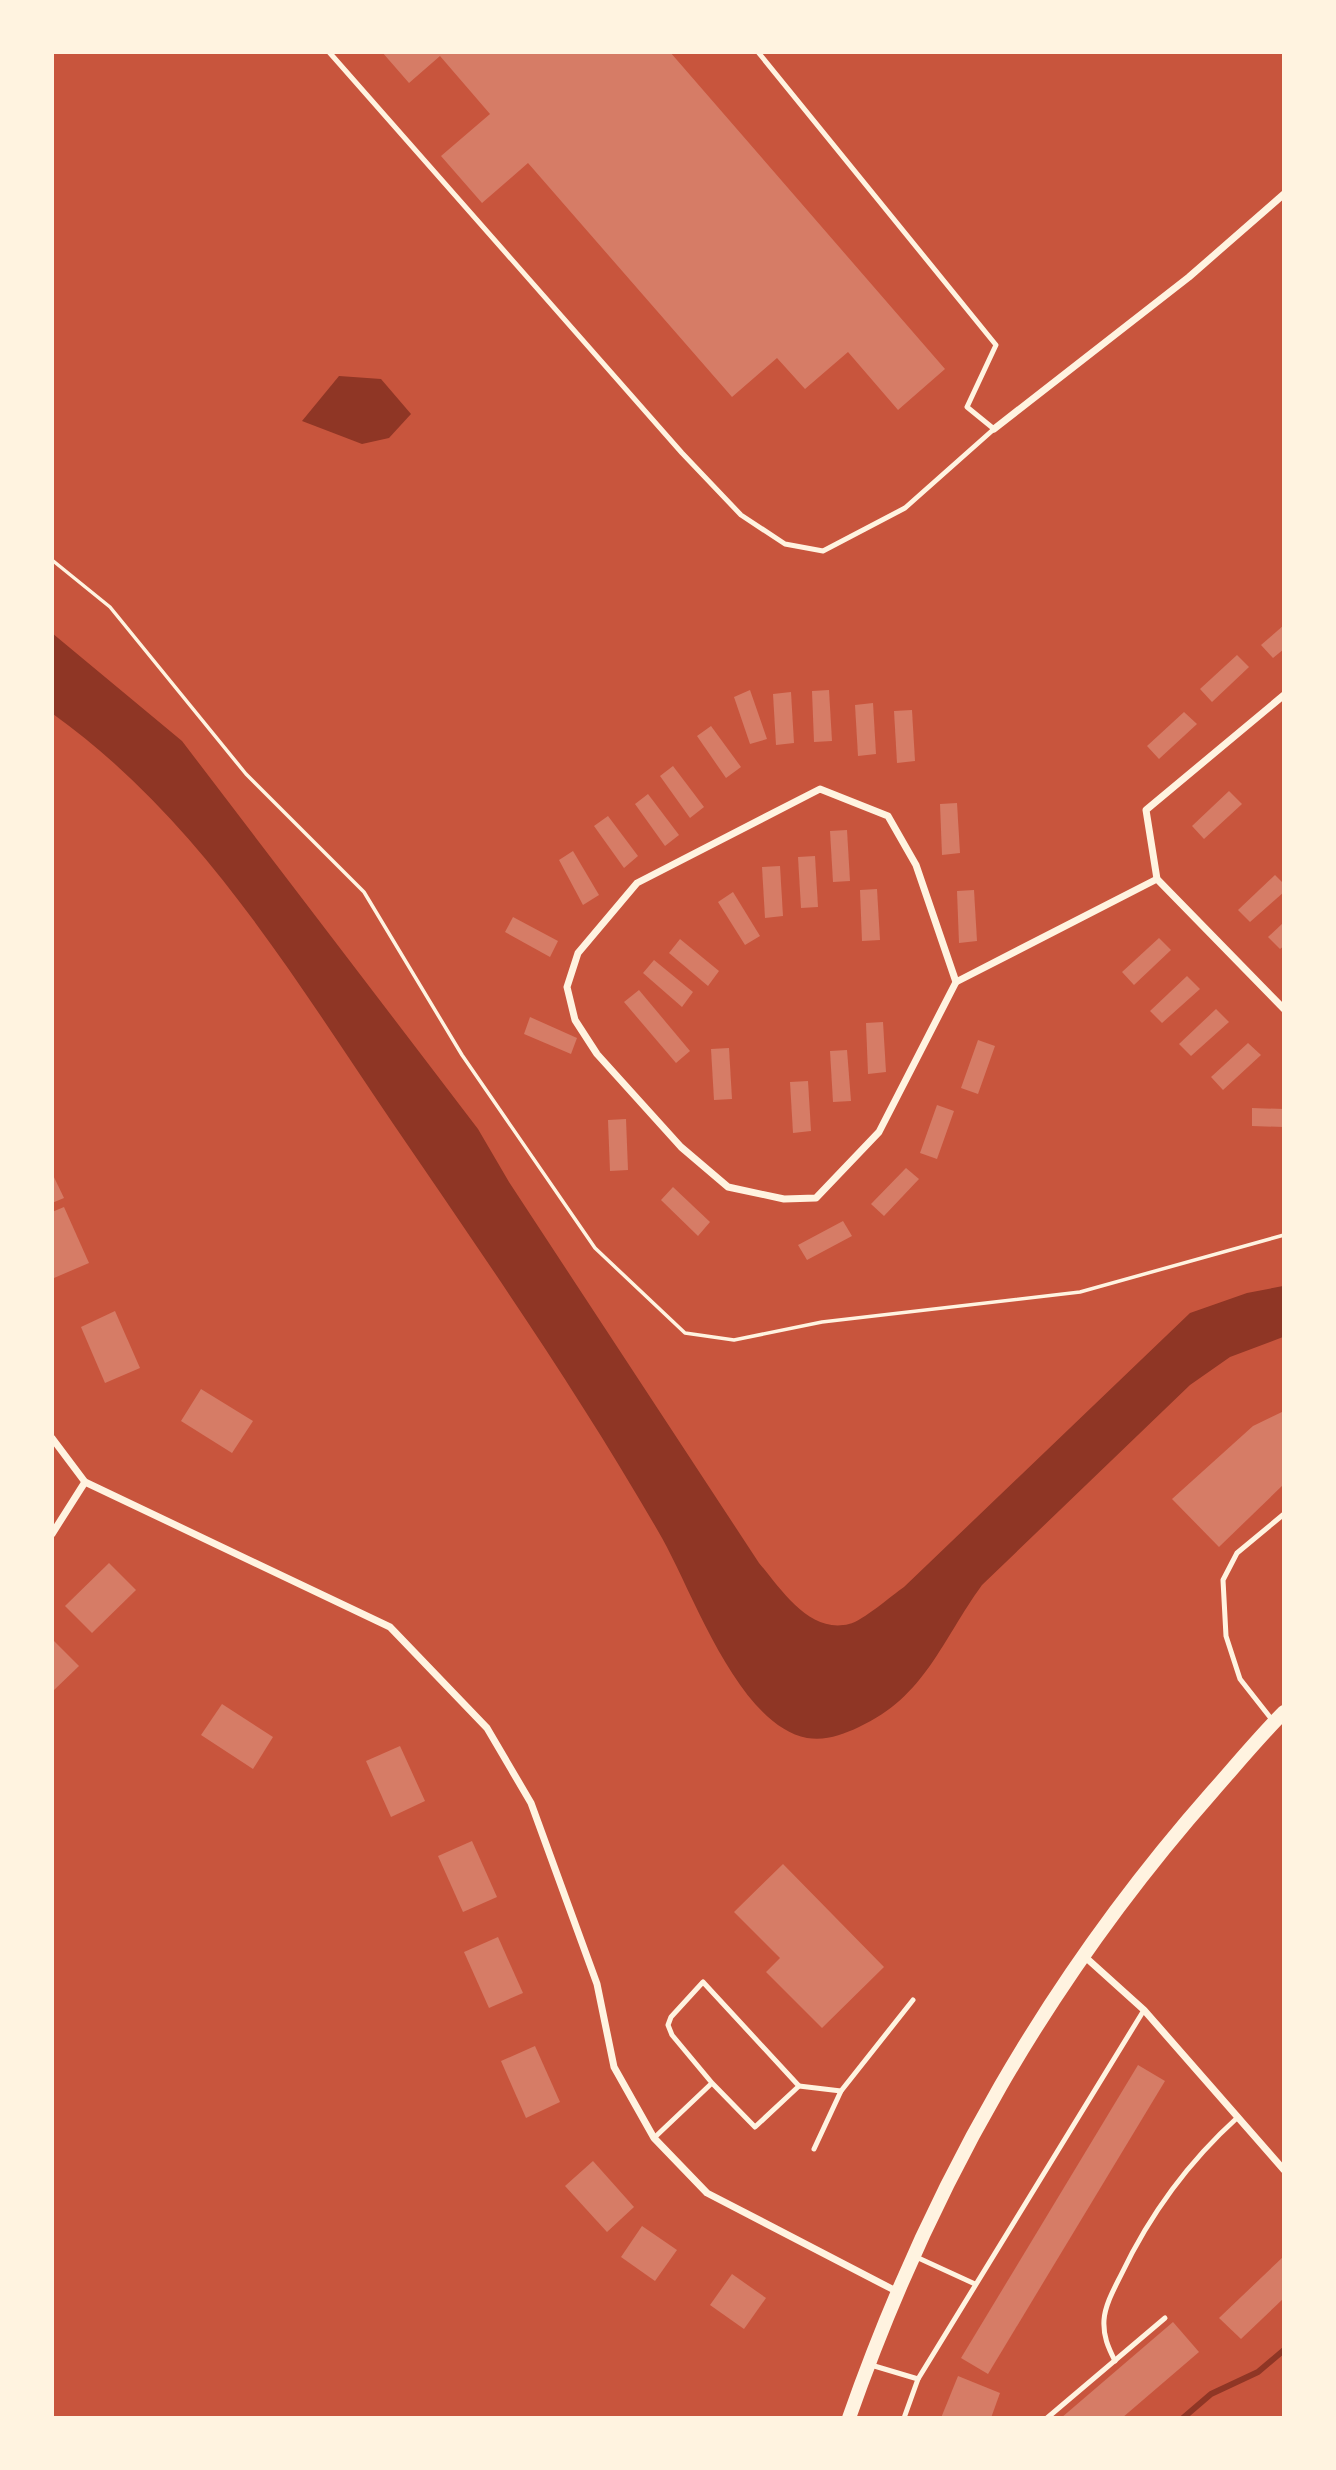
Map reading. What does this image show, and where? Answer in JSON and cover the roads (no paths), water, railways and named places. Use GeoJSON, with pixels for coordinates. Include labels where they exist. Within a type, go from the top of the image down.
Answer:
{"type":"FeatureCollection","features":[{"type":"Feature","properties":{"kind":"main road"},"geometry":{"type":"LineString","coordinates":[[849,2417],[912,2255],[993,2093],[1083,1954],[1158,1854],[1279,1717]]}},
{"type":"Feature","properties":{"kind":"street"},"geometry":{"type":"LineString","coordinates":[[994,429],[1189,277],[1283,194]]}},
{"type":"Feature","properties":{"kind":"street"},"geometry":{"type":"LineString","coordinates":[[1283,695],[1146,810],[1157,879],[1283,1009]]}},
{"type":"Feature","properties":{"kind":"street"},"geometry":{"type":"LineString","coordinates":[[956,982],[916,865],[888,816],[820,789],[637,883],[578,953],[567,988],[575,1020],[597,1054],[635,1100],[681,1147],[728,1187],[784,1199],[816,1198],[879,1132],[956,982],[1157,879]]}},
{"type":"Feature","properties":{"kind":"street"},"geometry":{"type":"LineString","coordinates":[[52,1438],[85,1482],[390,1627],[487,1728],[531,1803],[597,1984],[614,2067],[654,2138],[707,2193],[897,2291]]}},
{"type":"Feature","properties":{"kind":"street"},"geometry":{"type":"LineString","coordinates":[[52,1534],[85,1482]]}},
{"type":"Feature","properties":{"kind":"street"},"geometry":{"type":"LineString","coordinates":[[1083,1954],[1143,2010],[1283,2170]]}},
{"type":"Feature","properties":{"kind":"lane"},"geometry":{"type":"LineString","coordinates":[[329,52],[682,453],[741,515],[785,544],[823,551],[905,508],[994,429],[967,407],[996,345],[758,52]]}},
{"type":"Feature","properties":{"kind":"lane"},"geometry":{"type":"LineString","coordinates":[[1279,1717],[1240,1679],[1226,1636],[1223,1580],[1237,1553],[1283,1514]]}},
{"type":"Feature","properties":{"kind":"lane"},"geometry":{"type":"LineString","coordinates":[[799,2086],[755,2127],[712,2083],[672,2035],[668,2025],[671,2017],[703,1982],[799,2086],[841,2091]]}},
{"type":"Feature","properties":{"kind":"lane"},"geometry":{"type":"LineString","coordinates":[[814,2149],[841,2091],[913,2000]]}},
{"type":"Feature","properties":{"kind":"lane"},"geometry":{"type":"LineString","coordinates":[[904,2417],[918,2379],[1143,2010]]}},
{"type":"Feature","properties":{"kind":"lane"},"geometry":{"type":"LineString","coordinates":[[654,2138],[712,2083]]}},
{"type":"Feature","properties":{"kind":"lane"},"geometry":{"type":"LineString","coordinates":[[1115,2361],[1105,2342],[1104,2319],[1135,2245],[1164,2196],[1238,2117]]}},
{"type":"Feature","properties":{"kind":"lane"},"geometry":{"type":"LineString","coordinates":[[912,2255],[975,2284]]}},
{"type":"Feature","properties":{"kind":"lane"},"geometry":{"type":"LineString","coordinates":[[1047,2417],[1165,2318]]}},
{"type":"Feature","properties":{"kind":"lane"},"geometry":{"type":"LineString","coordinates":[[868,2364],[918,2379]]}},
{"type":"Feature","properties":{"kind":"waterway"},"geometry":{"type":"LineString","coordinates":[[1183,2418],[1211,2394],[1258,2372],[1284,2350]]}}]}
